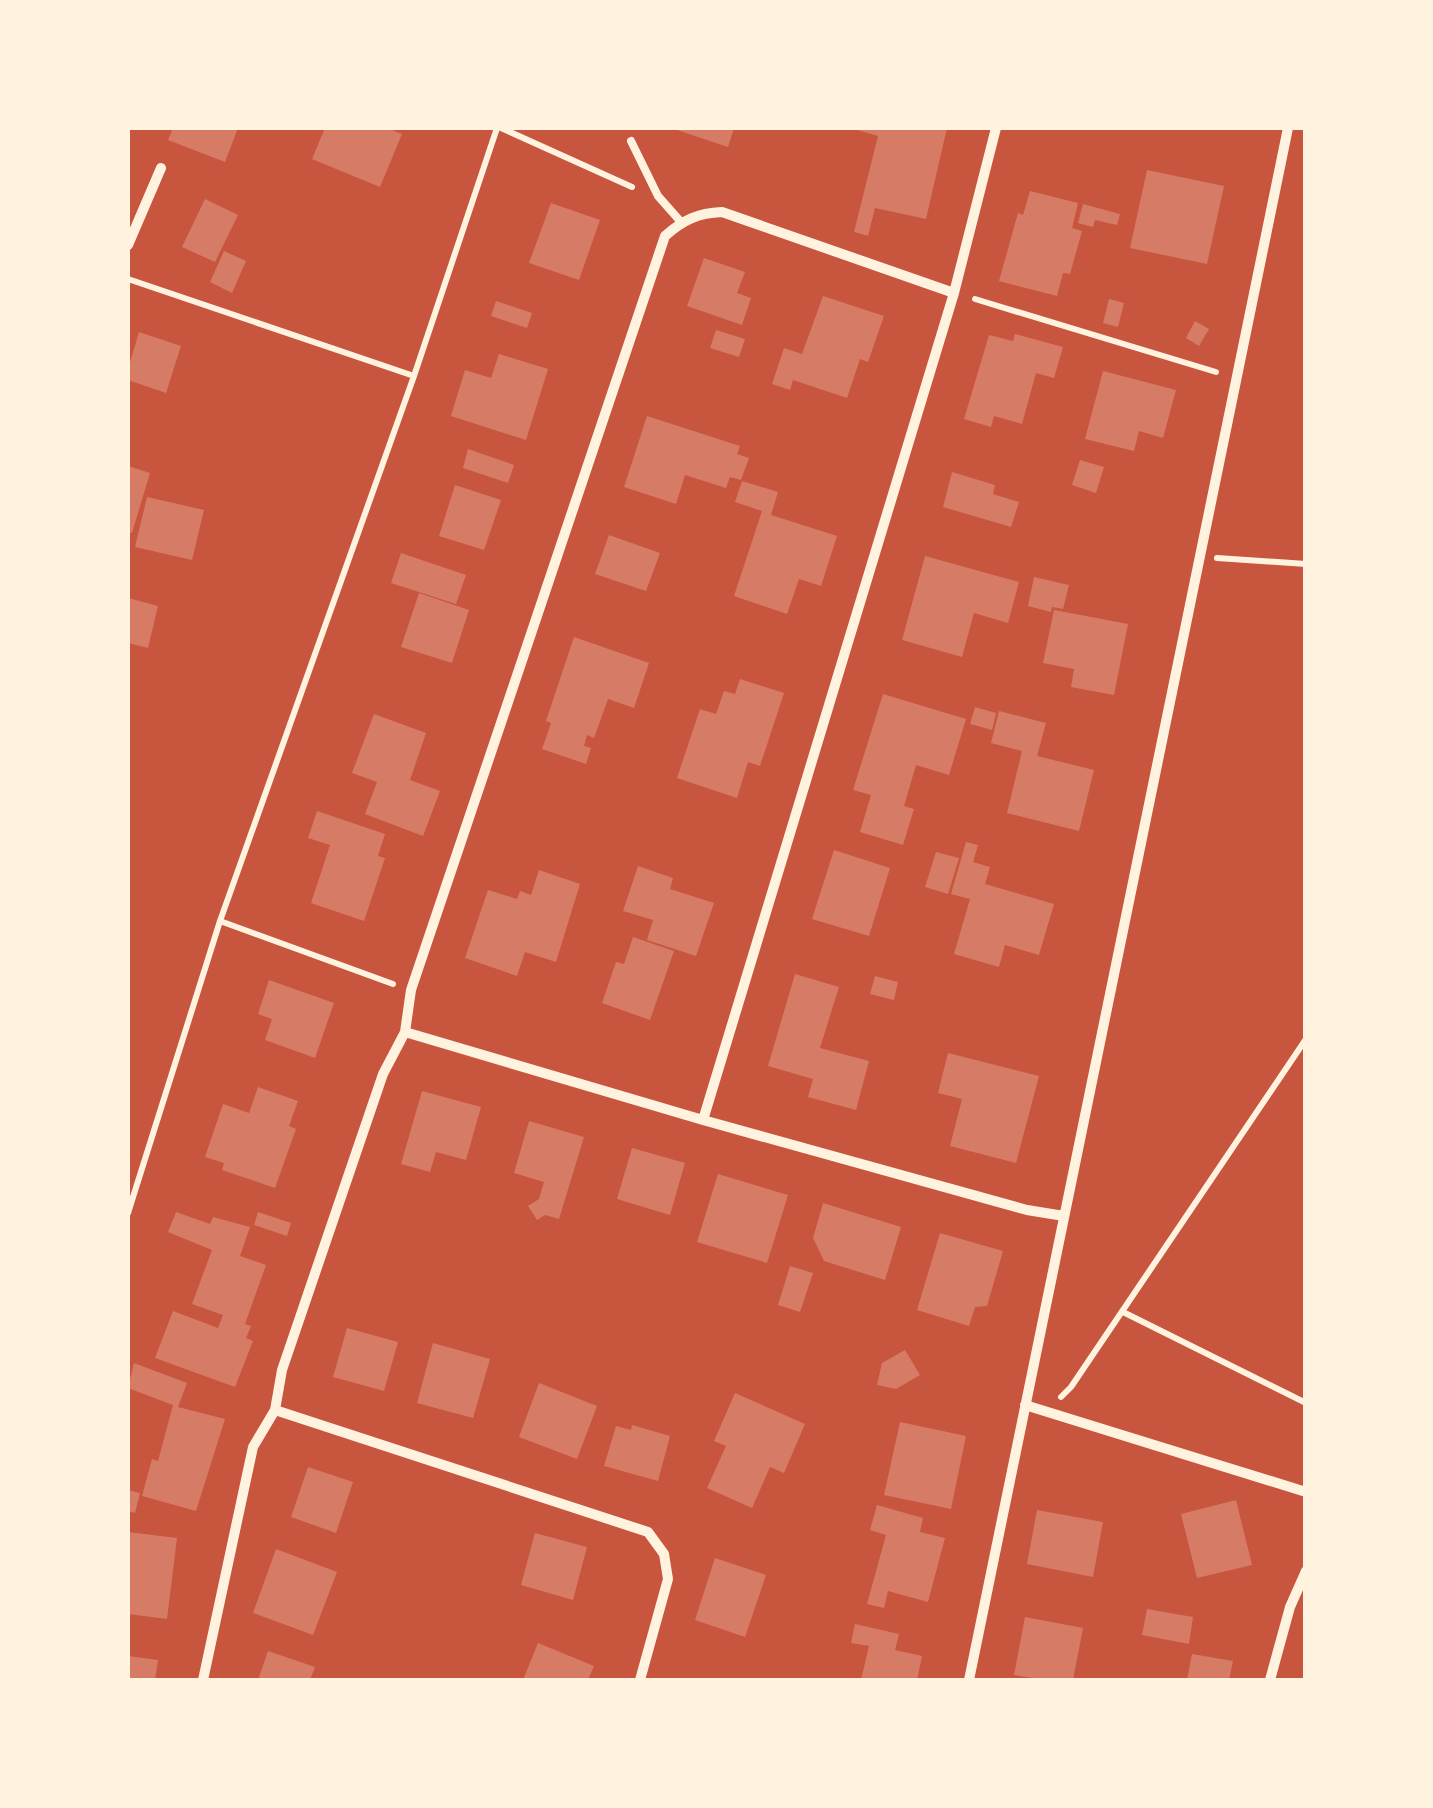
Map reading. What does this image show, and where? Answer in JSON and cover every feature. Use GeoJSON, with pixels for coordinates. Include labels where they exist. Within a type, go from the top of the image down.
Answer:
{"type":"FeatureCollection","features":[{"type":"Feature","properties":{"kind":"street"},"geometry":{"type":"LineString","coordinates":[[703,1120],[954,293],[996,128]]}},
{"type":"Feature","properties":{"kind":"street"},"geometry":{"type":"LineString","coordinates":[[969,1680],[1288,128]]}},
{"type":"Feature","properties":{"kind":"street"},"geometry":{"type":"LineString","coordinates":[[128,245],[161,168]]}},
{"type":"Feature","properties":{"kind":"street"},"geometry":{"type":"LineString","coordinates":[[203,1680],[253,1447],[275,1410],[282,1370],[382,1074],[405,1032],[411,990],[665,236],[681,222],[702,213],[722,212],[954,293]]}},
{"type":"Feature","properties":{"kind":"street"},"geometry":{"type":"LineString","coordinates":[[405,1032],[703,1120],[1027,1210],[1064,1216]]}},
{"type":"Feature","properties":{"kind":"street"},"geometry":{"type":"LineString","coordinates":[[1026,1405],[1306,1492]]}},
{"type":"Feature","properties":{"kind":"street"},"geometry":{"type":"LineString","coordinates":[[275,1410],[648,1532],[664,1554],[668,1579],[640,1680]]}},
{"type":"Feature","properties":{"kind":"street"},"geometry":{"type":"LineString","coordinates":[[1270,1680],[1290,1607],[1306,1571]]}},
{"type":"Feature","properties":{"kind":"lane"},"geometry":{"type":"LineString","coordinates":[[631,141],[658,196],[681,222]]}},
{"type":"Feature","properties":{"kind":"path"},"geometry":{"type":"LineString","coordinates":[[128,1213],[220,921],[499,128],[658,196]]}},
{"type":"Feature","properties":{"kind":"path"},"geometry":{"type":"LineString","coordinates":[[128,279],[414,376]]}},
{"type":"Feature","properties":{"kind":"path"},"geometry":{"type":"LineString","coordinates":[[954,293],[1237,378]]}},
{"type":"Feature","properties":{"kind":"path"},"geometry":{"type":"LineString","coordinates":[[1200,557],[1306,564]]}},
{"type":"Feature","properties":{"kind":"path"},"geometry":{"type":"LineString","coordinates":[[220,921],[411,990]]}},
{"type":"Feature","properties":{"kind":"path"},"geometry":{"type":"LineString","coordinates":[[1045,1410],[1072,1388],[1306,1039]]}},
{"type":"Feature","properties":{"kind":"path"},"geometry":{"type":"LineString","coordinates":[[1122,1312],[1306,1403]]}},
{"type":"Feature","properties":{"kind":"building"},"geometry":{"type":"Polygon","coordinates":[[[173,128],[238,128],[225,162],[168,140],[173,128]]]}},
{"type":"Feature","properties":{"kind":"building"},"geometry":{"type":"Polygon","coordinates":[[[325,128],[387,128],[402,134],[380,187],[312,159],[325,128]]]}},
{"type":"Feature","properties":{"kind":"building"},"geometry":{"type":"Polygon","coordinates":[[[671,128],[734,128],[728,147],[671,128]]]}},
{"type":"Feature","properties":{"kind":"building"},"geometry":{"type":"Polygon","coordinates":[[[851,128],[947,128],[926,219],[875,208],[868,236],[854,232],[878,136],[851,128]]]}},
{"type":"Feature","properties":{"kind":"building"},"geometry":{"type":"Polygon","coordinates":[[[1147,170],[1224,186],[1207,264],[1130,248],[1147,170]]]}},
{"type":"Feature","properties":{"kind":"building"},"geometry":{"type":"Polygon","coordinates":[[[1030,191],[1078,203],[1072,228],[1082,231],[1070,274],[1063,273],[1057,296],[999,281],[1018,213],[1023,215],[1030,191]]]}},
{"type":"Feature","properties":{"kind":"building"},"geometry":{"type":"Polygon","coordinates":[[[205,199],[238,215],[215,262],[182,247],[205,199]]]}},
{"type":"Feature","properties":{"kind":"building"},"geometry":{"type":"Polygon","coordinates":[[[551,203],[600,220],[579,280],[529,263],[551,203]]]}},
{"type":"Feature","properties":{"kind":"building"},"geometry":{"type":"Polygon","coordinates":[[[1083,204],[1120,214],[1117,225],[1095,220],[1093,227],[1078,223],[1083,204]]]}},
{"type":"Feature","properties":{"kind":"building"},"geometry":{"type":"Polygon","coordinates":[[[224,251],[246,261],[232,293],[210,282],[224,251]]]}},
{"type":"Feature","properties":{"kind":"building"},"geometry":{"type":"Polygon","coordinates":[[[704,258],[745,272],[737,293],[751,298],[742,325],[687,306],[704,258]]]}},
{"type":"Feature","properties":{"kind":"building"},"geometry":{"type":"Polygon","coordinates":[[[823,296],[884,316],[868,362],[860,359],[847,398],[793,380],[790,390],[772,384],[784,348],[802,354],[823,296]]]}},
{"type":"Feature","properties":{"kind":"building"},"geometry":{"type":"Polygon","coordinates":[[[1109,299],[1124,303],[1118,327],[1103,323],[1109,299]]]}},
{"type":"Feature","properties":{"kind":"building"},"geometry":{"type":"Polygon","coordinates":[[[496,301],[532,313],[527,328],[491,316],[496,301]]]}},
{"type":"Feature","properties":{"kind":"building"},"geometry":{"type":"Polygon","coordinates":[[[1195,321],[1209,329],[1199,346],[1186,338],[1195,321]]]}},
{"type":"Feature","properties":{"kind":"building"},"geometry":{"type":"Polygon","coordinates":[[[716,330],[745,339],[739,357],[710,348],[716,330]]]}},
{"type":"Feature","properties":{"kind":"building"},"geometry":{"type":"Polygon","coordinates":[[[139,332],[181,346],[166,393],[128,380],[139,332]]]}},
{"type":"Feature","properties":{"kind":"building"},"geometry":{"type":"Polygon","coordinates":[[[1015,334],[1063,347],[1054,378],[1036,373],[1022,424],[994,416],[991,427],[964,419],[989,335],[1013,341],[1015,334]]]}},
{"type":"Feature","properties":{"kind":"building"},"geometry":{"type":"Polygon","coordinates":[[[499,354],[548,369],[526,440],[451,416],[465,370],[491,378],[499,354]]]}},
{"type":"Feature","properties":{"kind":"building"},"geometry":{"type":"Polygon","coordinates":[[[1103,371],[1176,390],[1163,438],[1139,431],[1134,451],[1085,439],[1103,371]]]}},
{"type":"Feature","properties":{"kind":"building"},"geometry":{"type":"Polygon","coordinates":[[[647,416],[740,446],[737,454],[749,458],[741,480],[730,477],[726,488],[685,475],[676,504],[624,487],[647,416]]]}},
{"type":"Feature","properties":{"kind":"building"},"geometry":{"type":"Polygon","coordinates":[[[468,449],[514,465],[508,483],[463,468],[468,449]]]}},
{"type":"Feature","properties":{"kind":"building"},"geometry":{"type":"Polygon","coordinates":[[[1080,460],[1104,467],[1096,493],[1072,485],[1080,460]]]}},
{"type":"Feature","properties":{"kind":"building"},"geometry":{"type":"Polygon","coordinates":[[[128,466],[150,473],[132,533],[128,532],[128,466]]]}},
{"type":"Feature","properties":{"kind":"building"},"geometry":{"type":"Polygon","coordinates":[[[952,472],[995,485],[993,494],[1019,502],[1011,527],[943,507],[952,472]]]}},
{"type":"Feature","properties":{"kind":"building"},"geometry":{"type":"Polygon","coordinates":[[[742,481],[778,492],[771,515],[837,536],[821,586],[799,579],[787,614],[734,596],[762,511],[735,502],[742,481]]]}},
{"type":"Feature","properties":{"kind":"building"},"geometry":{"type":"Polygon","coordinates":[[[455,485],[501,500],[484,550],[439,536],[455,485]]]}},
{"type":"Feature","properties":{"kind":"building"},"geometry":{"type":"Polygon","coordinates":[[[147,497],[204,510],[192,560],[135,547],[147,497]]]}},
{"type":"Feature","properties":{"kind":"building"},"geometry":{"type":"Polygon","coordinates":[[[609,535],[660,553],[646,591],[595,574],[609,535]]]}},
{"type":"Feature","properties":{"kind":"building"},"geometry":{"type":"Polygon","coordinates":[[[401,553],[466,575],[456,604],[391,583],[401,553]]]}},
{"type":"Feature","properties":{"kind":"building"},"geometry":{"type":"Polygon","coordinates":[[[925,556],[1019,582],[1008,623],[974,613],[962,657],[902,640],[925,556]]]}},
{"type":"Feature","properties":{"kind":"building"},"geometry":{"type":"Polygon","coordinates":[[[1034,577],[1069,585],[1063,609],[1052,607],[1051,612],[1028,606],[1034,577]]]}},
{"type":"Feature","properties":{"kind":"building"},"geometry":{"type":"Polygon","coordinates":[[[419,593],[469,610],[452,663],[401,647],[419,593]]]}},
{"type":"Feature","properties":{"kind":"building"},"geometry":{"type":"Polygon","coordinates":[[[128,598],[158,606],[148,648],[128,643],[128,598]]]}},
{"type":"Feature","properties":{"kind":"building"},"geometry":{"type":"Polygon","coordinates":[[[1054,610],[1128,624],[1114,695],[1071,687],[1074,669],[1043,663],[1054,610]]]}},
{"type":"Feature","properties":{"kind":"building"},"geometry":{"type":"Polygon","coordinates":[[[574,637],[649,663],[634,708],[608,699],[594,738],[587,735],[584,746],[591,748],[586,764],[542,749],[551,723],[546,721],[574,637]]]}},
{"type":"Feature","properties":{"kind":"building"},"geometry":{"type":"Polygon","coordinates":[[[740,679],[784,693],[760,766],[748,762],[737,798],[677,778],[700,709],[716,714],[724,691],[735,694],[740,679]]]}},
{"type":"Feature","properties":{"kind":"building"},"geometry":{"type":"Polygon","coordinates":[[[883,694],[966,719],[949,775],[916,765],[904,806],[914,809],[903,845],[860,832],[871,795],[853,790],[883,694]]]}},
{"type":"Feature","properties":{"kind":"building"},"geometry":{"type":"Polygon","coordinates":[[[975,707],[996,713],[992,730],[970,724],[975,707]]]}},
{"type":"Feature","properties":{"kind":"building"},"geometry":{"type":"Polygon","coordinates":[[[999,711],[1046,723],[1037,756],[1094,770],[1079,831],[1007,813],[1022,751],[991,743],[999,711]]]}},
{"type":"Feature","properties":{"kind":"building"},"geometry":{"type":"Polygon","coordinates":[[[374,714],[426,733],[410,780],[440,791],[423,836],[365,814],[377,782],[352,773],[374,714]]]}},
{"type":"Feature","properties":{"kind":"building"},"geometry":{"type":"Polygon","coordinates":[[[317,811],[385,834],[378,856],[385,858],[364,921],[311,903],[330,845],[308,838],[317,811]]]}},
{"type":"Feature","properties":{"kind":"building"},"geometry":{"type":"Polygon","coordinates":[[[966,842],[978,845],[973,862],[990,867],[985,884],[1054,904],[1039,955],[1005,945],[999,967],[954,954],[970,899],[951,894],[966,842]]]}},
{"type":"Feature","properties":{"kind":"building"},"geometry":{"type":"Polygon","coordinates":[[[834,850],[890,868],[869,936],[812,919],[834,850]]]}},
{"type":"Feature","properties":{"kind":"building"},"geometry":{"type":"Polygon","coordinates":[[[936,852],[959,858],[948,894],[925,887],[936,852]]]}},
{"type":"Feature","properties":{"kind":"building"},"geometry":{"type":"Polygon","coordinates":[[[638,866],[673,878],[670,889],[714,903],[696,956],[647,940],[653,920],[623,911],[638,866]]]}},
{"type":"Feature","properties":{"kind":"building"},"geometry":{"type":"Polygon","coordinates":[[[539,870],[580,884],[556,962],[525,952],[517,976],[465,958],[488,890],[517,899],[520,891],[531,895],[539,870]]]}},
{"type":"Feature","properties":{"kind":"building"},"geometry":{"type":"Polygon","coordinates":[[[633,937],[674,951],[650,1020],[602,1003],[616,962],[624,964],[633,937]]]}},
{"type":"Feature","properties":{"kind":"building"},"geometry":{"type":"Polygon","coordinates":[[[795,974],[839,987],[820,1048],[869,1061],[856,1110],[808,1097],[813,1079],[768,1066],[795,974]]]}},
{"type":"Feature","properties":{"kind":"building"},"geometry":{"type":"Polygon","coordinates":[[[875,976],[898,982],[894,1000],[870,994],[875,976]]]}},
{"type":"Feature","properties":{"kind":"building"},"geometry":{"type":"Polygon","coordinates":[[[269,980],[334,1003],[315,1058],[265,1040],[272,1019],[258,1014],[269,980]]]}},
{"type":"Feature","properties":{"kind":"building"},"geometry":{"type":"Polygon","coordinates":[[[948,1053],[1039,1076],[1016,1163],[950,1146],[962,1099],[938,1093],[948,1053]]]}},
{"type":"Feature","properties":{"kind":"building"},"geometry":{"type":"Polygon","coordinates":[[[258,1087],[298,1101],[289,1126],[296,1129],[275,1188],[222,1170],[224,1163],[205,1157],[223,1104],[249,1113],[258,1087]]]}},
{"type":"Feature","properties":{"kind":"building"},"geometry":{"type":"Polygon","coordinates":[[[422,1091],[481,1107],[466,1160],[436,1152],[430,1172],[401,1164],[422,1091]]]}},
{"type":"Feature","properties":{"kind":"building"},"geometry":{"type":"Polygon","coordinates":[[[529,1121],[584,1137],[559,1219],[545,1215],[537,1220],[528,1206],[539,1199],[544,1182],[514,1173],[529,1121]]]}},
{"type":"Feature","properties":{"kind":"building"},"geometry":{"type":"Polygon","coordinates":[[[632,1148],[685,1163],[670,1215],[617,1199],[632,1148]]]}},
{"type":"Feature","properties":{"kind":"building"},"geometry":{"type":"Polygon","coordinates":[[[718,1174],[788,1195],[767,1263],[697,1242],[718,1174]]]}},
{"type":"Feature","properties":{"kind":"building"},"geometry":{"type":"Polygon","coordinates":[[[823,1203],[901,1227],[885,1280],[824,1261],[813,1238],[823,1203]]]}},
{"type":"Feature","properties":{"kind":"building"},"geometry":{"type":"Polygon","coordinates":[[[176,1212],[210,1224],[213,1217],[250,1227],[240,1256],[266,1265],[245,1324],[251,1326],[246,1338],[253,1341],[235,1387],[155,1358],[173,1311],[218,1328],[223,1315],[192,1304],[212,1250],[168,1232],[176,1212]]]}},
{"type":"Feature","properties":{"kind":"building"},"geometry":{"type":"Polygon","coordinates":[[[258,1212],[291,1223],[287,1236],[254,1225],[258,1212]]]}},
{"type":"Feature","properties":{"kind":"building"},"geometry":{"type":"Polygon","coordinates":[[[940,1233],[1003,1251],[987,1306],[975,1307],[969,1326],[917,1310],[940,1233]]]}},
{"type":"Feature","properties":{"kind":"building"},"geometry":{"type":"Polygon","coordinates":[[[790,1266],[813,1273],[800,1312],[778,1305],[790,1266]]]}},
{"type":"Feature","properties":{"kind":"building"},"geometry":{"type":"Polygon","coordinates":[[[347,1328],[398,1342],[384,1391],[333,1377],[347,1328]]]}},
{"type":"Feature","properties":{"kind":"building"},"geometry":{"type":"Polygon","coordinates":[[[433,1343],[490,1359],[473,1418],[417,1403],[433,1343]]]}},
{"type":"Feature","properties":{"kind":"building"},"geometry":{"type":"Polygon","coordinates":[[[905,1350],[920,1375],[896,1389],[877,1385],[882,1363],[905,1350]]]}},
{"type":"Feature","properties":{"kind":"building"},"geometry":{"type":"Polygon","coordinates":[[[134,1363],[187,1383],[178,1407],[225,1419],[196,1511],[142,1496],[152,1459],[158,1461],[173,1405],[128,1388],[134,1363]]]}},
{"type":"Feature","properties":{"kind":"building"},"geometry":{"type":"Polygon","coordinates":[[[539,1383],[597,1406],[577,1459],[519,1437],[539,1383]]]}},
{"type":"Feature","properties":{"kind":"building"},"geometry":{"type":"Polygon","coordinates":[[[735,1393],[805,1424],[784,1473],[770,1467],[752,1508],[707,1488],[726,1446],[714,1441],[735,1393]]]}},
{"type":"Feature","properties":{"kind":"building"},"geometry":{"type":"Polygon","coordinates":[[[900,1422],[966,1436],[951,1509],[884,1495],[900,1422]]]}},
{"type":"Feature","properties":{"kind":"building"},"geometry":{"type":"Polygon","coordinates":[[[632,1425],[670,1436],[658,1481],[604,1466],[616,1426],[631,1430],[632,1425]]]}},
{"type":"Feature","properties":{"kind":"building"},"geometry":{"type":"Polygon","coordinates":[[[308,1467],[353,1482],[336,1533],[291,1517],[308,1467]]]}},
{"type":"Feature","properties":{"kind":"building"},"geometry":{"type":"Polygon","coordinates":[[[128,1490],[140,1493],[135,1513],[128,1511],[128,1490]]]}},
{"type":"Feature","properties":{"kind":"building"},"geometry":{"type":"Polygon","coordinates":[[[1236,1500],[1252,1565],[1197,1578],[1181,1514],[1236,1500]]]}},
{"type":"Feature","properties":{"kind":"building"},"geometry":{"type":"Polygon","coordinates":[[[877,1505],[923,1518],[920,1532],[945,1538],[928,1602],[888,1591],[884,1608],[867,1604],[886,1535],[870,1530],[877,1505]]]}},
{"type":"Feature","properties":{"kind":"building"},"geometry":{"type":"Polygon","coordinates":[[[1037,1510],[1103,1522],[1093,1577],[1027,1564],[1037,1510]]]}},
{"type":"Feature","properties":{"kind":"building"},"geometry":{"type":"Polygon","coordinates":[[[128,1532],[177,1538],[167,1619],[128,1614],[128,1532]]]}},
{"type":"Feature","properties":{"kind":"building"},"geometry":{"type":"Polygon","coordinates":[[[535,1533],[587,1547],[573,1600],[521,1585],[535,1533]]]}},
{"type":"Feature","properties":{"kind":"building"},"geometry":{"type":"Polygon","coordinates":[[[276,1549],[337,1572],[313,1635],[253,1613],[276,1549]]]}},
{"type":"Feature","properties":{"kind":"building"},"geometry":{"type":"Polygon","coordinates":[[[715,1558],[766,1575],[745,1637],[695,1620],[715,1558]]]}},
{"type":"Feature","properties":{"kind":"building"},"geometry":{"type":"Polygon","coordinates":[[[1147,1609],[1193,1617],[1189,1644],[1142,1635],[1147,1609]]]}},
{"type":"Feature","properties":{"kind":"building"},"geometry":{"type":"Polygon","coordinates":[[[1025,1617],[1083,1628],[1073,1680],[1014,1675],[1025,1617]]]}},
{"type":"Feature","properties":{"kind":"building"},"geometry":{"type":"Polygon","coordinates":[[[855,1624],[899,1634],[895,1650],[922,1656],[917,1680],[861,1680],[869,1646],[851,1643],[855,1624]]]}},
{"type":"Feature","properties":{"kind":"building"},"geometry":{"type":"Polygon","coordinates":[[[538,1643],[594,1666],[588,1680],[523,1680],[538,1643]]]}},
{"type":"Feature","properties":{"kind":"building"},"geometry":{"type":"Polygon","coordinates":[[[268,1651],[315,1667],[310,1680],[258,1680],[268,1651]]]}},
{"type":"Feature","properties":{"kind":"building"},"geometry":{"type":"Polygon","coordinates":[[[1192,1654],[1233,1661],[1229,1680],[1187,1680],[1192,1654]]]}},
{"type":"Feature","properties":{"kind":"building"},"geometry":{"type":"Polygon","coordinates":[[[128,1656],[158,1660],[155,1680],[128,1680],[128,1656]]]}}]}
